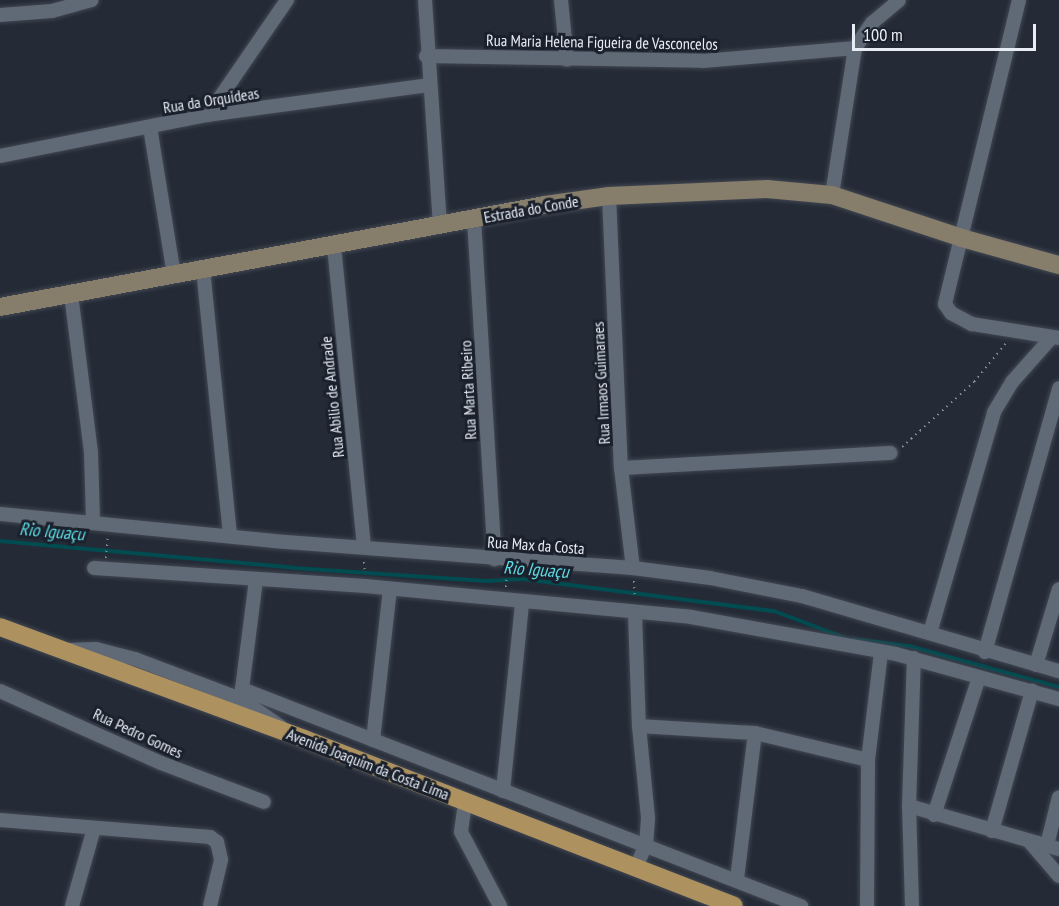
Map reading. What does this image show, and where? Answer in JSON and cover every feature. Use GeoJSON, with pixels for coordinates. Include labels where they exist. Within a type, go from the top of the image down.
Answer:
{"type":"FeatureCollection","features":[{"type":"Feature","properties":{"kind":"main road","name":"Avenida Joaquim da Costa Lima"},"geometry":{"type":"LineString","coordinates":[[0,627],[287,732],[723,904]]}},
{"type":"Feature","properties":{"kind":"street"},"geometry":{"type":"LineString","coordinates":[[0,15],[52,11],[92,0]]}},
{"type":"Feature","properties":{"kind":"street"},"geometry":{"type":"LineString","coordinates":[[208,115],[287,0]]}},
{"type":"Feature","properties":{"kind":"street"},"geometry":{"type":"LineString","coordinates":[[425,0],[426,56],[440,223]]}},
{"type":"Feature","properties":{"kind":"street"},"geometry":{"type":"LineString","coordinates":[[561,0],[567,60]]}},
{"type":"Feature","properties":{"kind":"street"},"geometry":{"type":"LineString","coordinates":[[831,195],[855,48],[872,23],[899,0]]}},
{"type":"Feature","properties":{"kind":"street"},"geometry":{"type":"LineString","coordinates":[[1019,0],[945,304],[951,313],[972,324],[1056,337]]}},
{"type":"Feature","properties":{"kind":"street","name":"Rua Maria Helena Figueira de Vasconcelos"},"geometry":{"type":"LineString","coordinates":[[426,56],[703,61],[855,48]]}},
{"type":"Feature","properties":{"kind":"street","name":"Rua da Orquideas"},"geometry":{"type":"LineString","coordinates":[[0,156],[208,115],[429,85]]}},
{"type":"Feature","properties":{"kind":"street"},"geometry":{"type":"LineString","coordinates":[[150,127],[174,275]]}},
{"type":"Feature","properties":{"kind":"street","name":"Estrada do Conde"},"geometry":{"type":"LineString","coordinates":[[0,307],[334,246],[440,223],[609,196],[767,189],[831,195],[962,238],[1059,265]]}},
{"type":"Feature","properties":{"kind":"street","name":"Rua Irmaos Guimaraes"},"geometry":{"type":"LineString","coordinates":[[609,196],[621,468],[633,571]]}},
{"type":"Feature","properties":{"kind":"street","name":"Rua Marta Ribeiro"},"geometry":{"type":"LineString","coordinates":[[474,219],[495,559]]}},
{"type":"Feature","properties":{"kind":"street","name":"Rua Abilio de Andrade"},"geometry":{"type":"LineString","coordinates":[[334,246],[364,544]]}},
{"type":"Feature","properties":{"kind":"street"},"geometry":{"type":"LineString","coordinates":[[203,270],[230,536]]}},
{"type":"Feature","properties":{"kind":"street"},"geometry":{"type":"LineString","coordinates":[[71,294],[91,453],[93,521]]}},
{"type":"Feature","properties":{"kind":"street"},"geometry":{"type":"LineString","coordinates":[[930,633],[994,412],[1012,382],[1056,337]]}},
{"type":"Feature","properties":{"kind":"street"},"geometry":{"type":"LineString","coordinates":[[986,652],[1059,388]]}},
{"type":"Feature","properties":{"kind":"street"},"geometry":{"type":"LineString","coordinates":[[621,468],[891,453]]}},
{"type":"Feature","properties":{"kind":"street","name":"Rua Max da Costa"},"geometry":{"type":"LineString","coordinates":[[0,514],[93,521],[230,536],[364,544],[495,559],[633,571],[761,587],[1059,671]]}},
{"type":"Feature","properties":{"kind":"street"},"geometry":{"type":"LineString","coordinates":[[100,565],[256,580],[390,589],[522,604],[692,617],[914,658],[1059,699]]}},
{"type":"Feature","properties":{"kind":"street"},"geometry":{"type":"LineString","coordinates":[[242,694],[256,580]]}},
{"type":"Feature","properties":{"kind":"street"},"geometry":{"type":"LineString","coordinates":[[373,740],[390,589]]}},
{"type":"Feature","properties":{"kind":"street"},"geometry":{"type":"LineString","coordinates":[[1036,665],[1059,590]]}},
{"type":"Feature","properties":{"kind":"street"},"geometry":{"type":"LineString","coordinates":[[503,792],[522,604]]}},
{"type":"Feature","properties":{"kind":"street"},"geometry":{"type":"LineString","coordinates":[[635,611],[639,726],[648,819],[646,844],[636,868]]}},
{"type":"Feature","properties":{"kind":"street"},"geometry":{"type":"LineString","coordinates":[[64,650],[112,652],[242,694],[373,740],[503,792],[737,879],[801,906]]}},
{"type":"Feature","properties":{"kind":"street"},"geometry":{"type":"LineString","coordinates":[[867,906],[868,760],[881,652]]}},
{"type":"Feature","properties":{"kind":"street"},"geometry":{"type":"LineString","coordinates":[[912,906],[909,806],[914,658]]}},
{"type":"Feature","properties":{"kind":"street"},"geometry":{"type":"LineString","coordinates":[[934,815],[979,677]]}},
{"type":"Feature","properties":{"kind":"street","name":"Rua Pedro Gomes"},"geometry":{"type":"LineString","coordinates":[[0,691],[161,763],[264,802]]}},
{"type":"Feature","properties":{"kind":"street"},"geometry":{"type":"LineString","coordinates":[[992,831],[1032,691]]}},
{"type":"Feature","properties":{"kind":"street"},"geometry":{"type":"LineString","coordinates":[[242,694],[287,732]]}},
{"type":"Feature","properties":{"kind":"street"},"geometry":{"type":"LineString","coordinates":[[639,726],[755,733],[868,760]]}},
{"type":"Feature","properties":{"kind":"street"},"geometry":{"type":"LineString","coordinates":[[737,879],[755,733]]}},
{"type":"Feature","properties":{"kind":"street"},"geometry":{"type":"LineString","coordinates":[[909,806],[934,815],[1053,847],[1059,797]]}},
{"type":"Feature","properties":{"kind":"street"},"geometry":{"type":"LineString","coordinates":[[465,802],[461,832],[500,906]]}},
{"type":"Feature","properties":{"kind":"street"},"geometry":{"type":"LineString","coordinates":[[0,820],[199,836],[217,842],[221,860],[210,906]]}},
{"type":"Feature","properties":{"kind":"street"},"geometry":{"type":"LineString","coordinates":[[72,906],[94,828]]}},
{"type":"Feature","properties":{"kind":"street"},"geometry":{"type":"LineString","coordinates":[[1029,841],[1059,876]]}},
{"type":"Feature","properties":{"kind":"street"},"geometry":{"type":"LineString","coordinates":[[688,889],[697,864]]}},
{"type":"Feature","properties":{"kind":"path"},"geometry":{"type":"LineString","coordinates":[[891,453],[974,382],[1015,332]]}},
{"type":"Feature","properties":{"kind":"path"},"geometry":{"type":"LineString","coordinates":[[100,565],[108,532]]}},
{"type":"Feature","properties":{"kind":"path"},"geometry":{"type":"LineString","coordinates":[[364,560],[365,579]]}},
{"type":"Feature","properties":{"kind":"path"},"geometry":{"type":"LineString","coordinates":[[506,596],[507,566]]}},
{"type":"Feature","properties":{"kind":"path"},"geometry":{"type":"LineString","coordinates":[[633,571],[635,611]]}},
{"type":"Feature","properties":{"kind":"waterway","name":"Rio Iguaçu"},"geometry":{"type":"LineString","coordinates":[[0,541],[294,568],[486,581],[523,579],[774,611],[845,638]]}},
{"type":"Feature","properties":{"kind":"waterway","name":"Rio Iguaçu"},"geometry":{"type":"LineString","coordinates":[[853,639],[909,646],[1059,687]]}}]}
